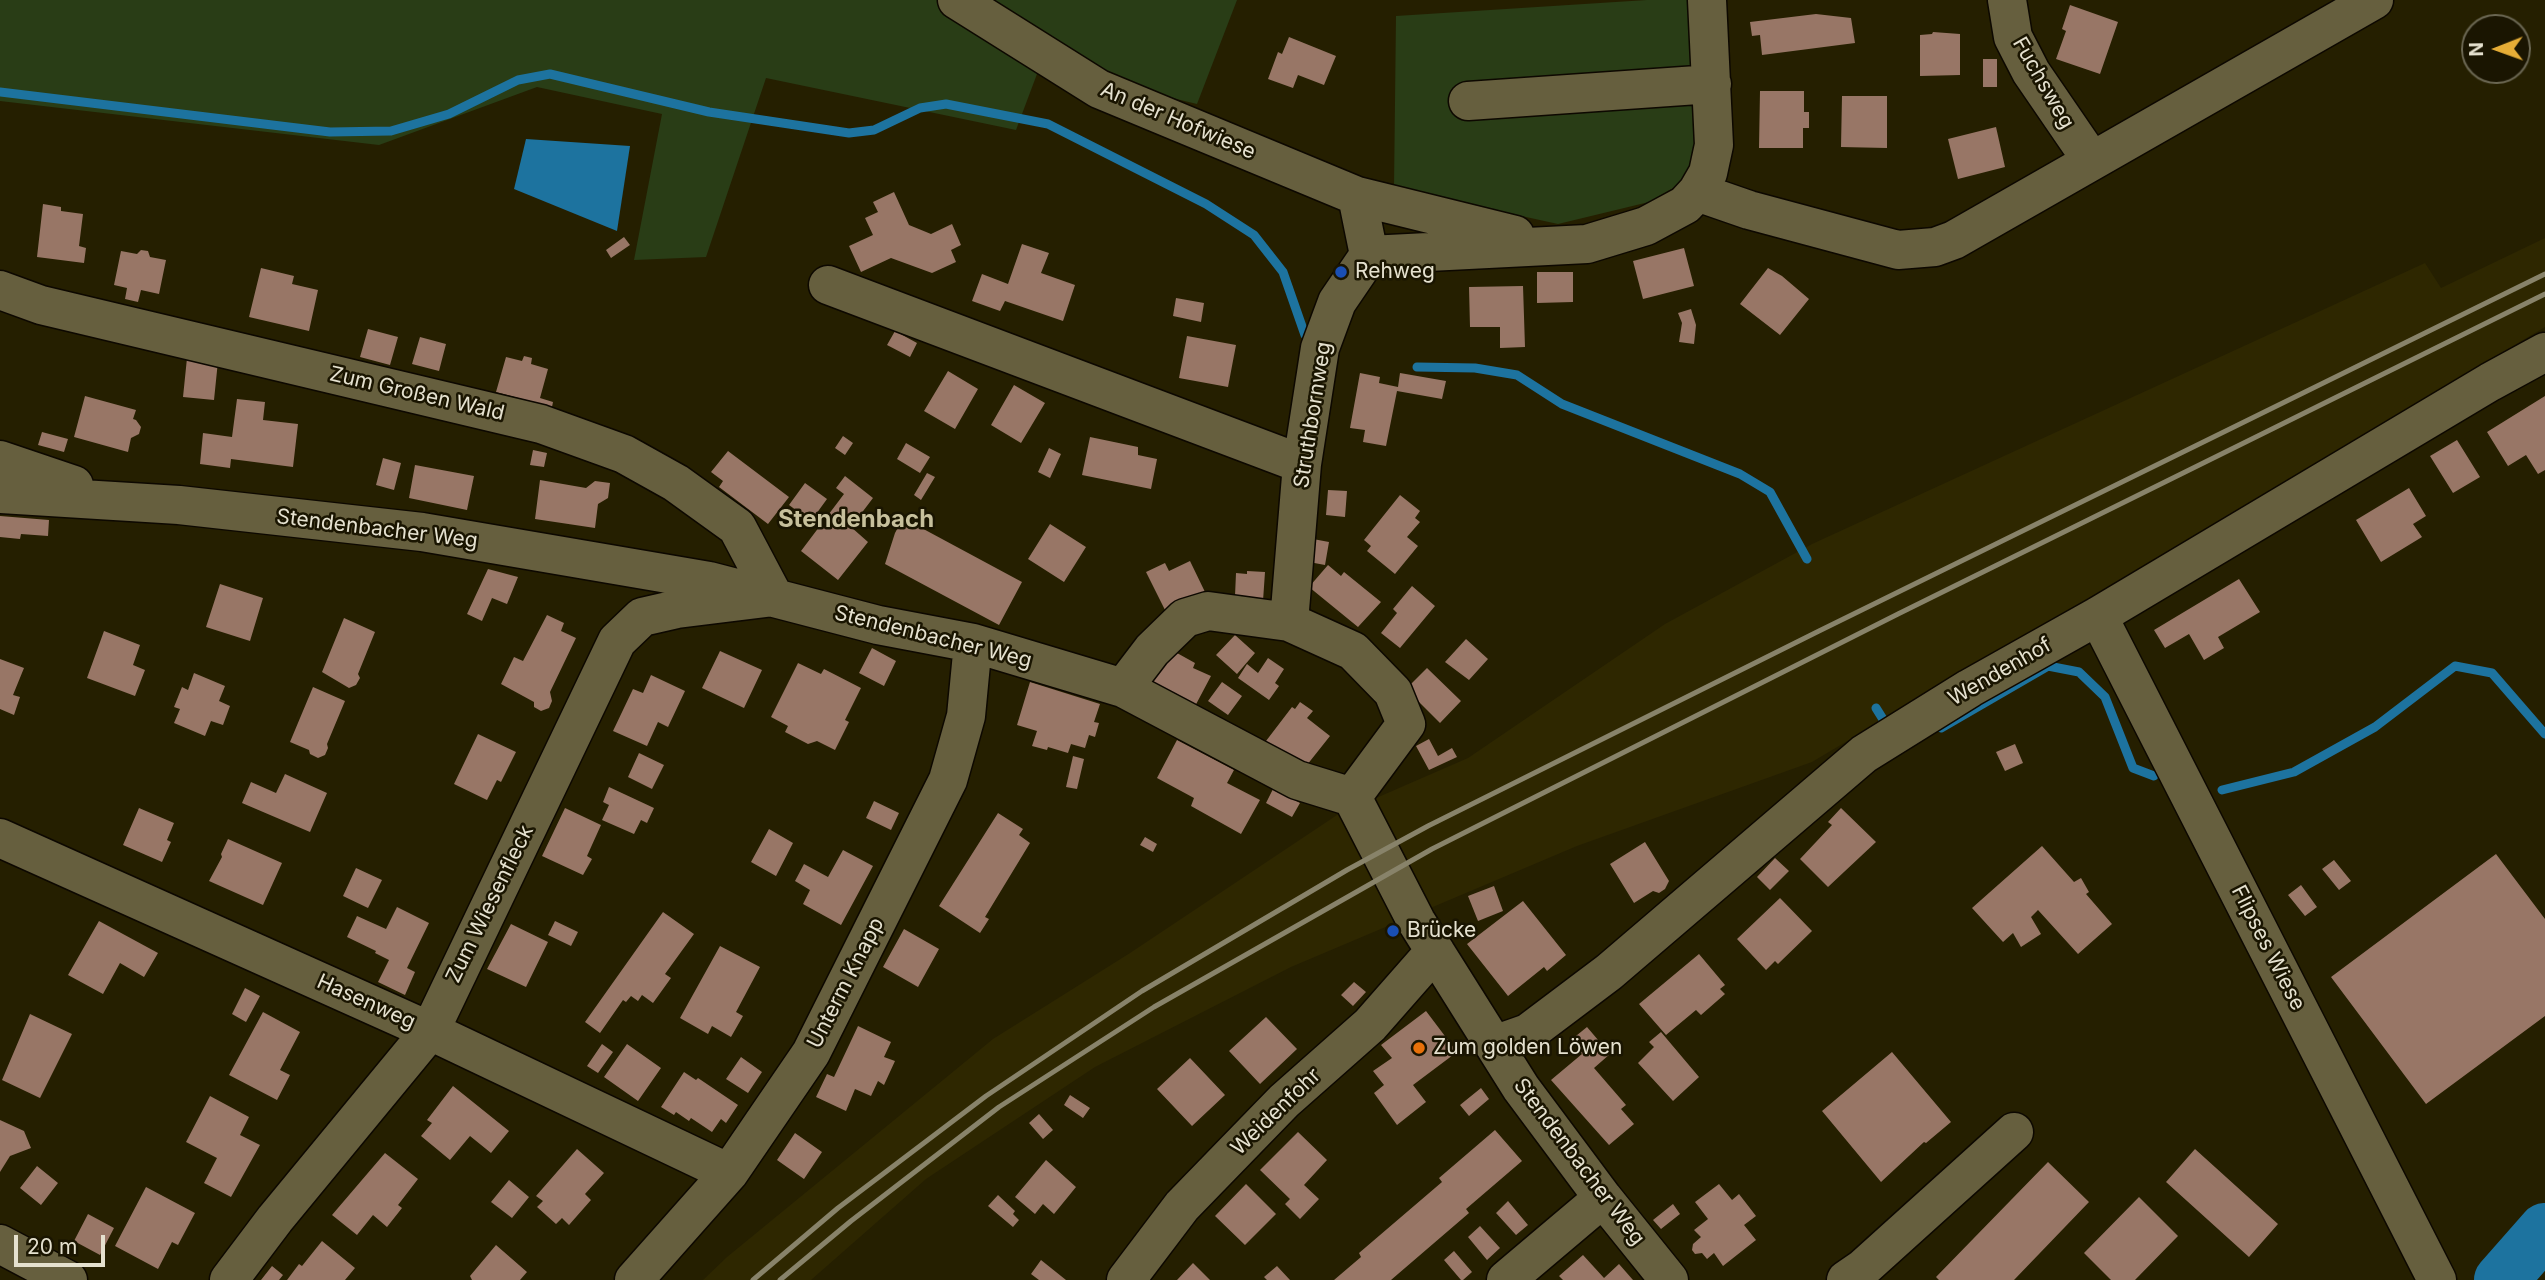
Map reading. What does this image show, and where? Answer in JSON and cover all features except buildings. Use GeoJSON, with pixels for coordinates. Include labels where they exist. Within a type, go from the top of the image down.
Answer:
{"type":"FeatureCollection","features":[{"type":"Feature","properties":{"kind":"street","name":"An der Hofwiese"},"geometry":{"type":"LineString","coordinates":[[957,0],[1098,89],[1357,196],[1556,245]]}},
{"type":"Feature","properties":{"kind":"street"},"geometry":{"type":"LineString","coordinates":[[1357,196],[1369,254],[1587,244],[1646,226],[1685,205],[1697,192],[1708,173],[1714,145],[1707,0]]}},
{"type":"Feature","properties":{"kind":"street","name":"Fuchsweg"},"geometry":{"type":"LineString","coordinates":[[2007,0],[2013,37],[2031,72],[2092,161]]}},
{"type":"Feature","properties":{"kind":"street"},"geometry":{"type":"LineString","coordinates":[[1697,192],[1749,210],[1869,244],[1898,250],[1935,247],[1954,240],[2374,0]]}},
{"type":"Feature","properties":{"kind":"street"},"geometry":{"type":"LineString","coordinates":[[1468,100],[1712,84]]}},
{"type":"Feature","properties":{"kind":"street","name":"Struthbornweg"},"geometry":{"type":"LineString","coordinates":[[1289,622],[1302,464],[1320,348],[1337,302],[1369,254]]}},
{"type":"Feature","properties":{"kind":"street"},"geometry":{"type":"LineString","coordinates":[[828,285],[1302,464]]}},
{"type":"Feature","properties":{"kind":"street","name":"Zum Großen Wald"},"geometry":{"type":"LineString","coordinates":[[0,290],[41,305],[541,424],[624,454],[676,483],[737,527],[774,597]]}},
{"type":"Feature","properties":{"kind":"street","name":"Wendenhof"},"geometry":{"type":"LineString","coordinates":[[1494,1045],[1528,1033],[1609,972],[1864,754],[1970,688],[2098,616],[2490,382],[2545,352]]}},
{"type":"Feature","properties":{"kind":"street"},"geometry":{"type":"LineString","coordinates":[[0,460],[125,503]]}},
{"type":"Feature","properties":{"kind":"street","name":"Stendenbacher Weg"},"geometry":{"type":"LineString","coordinates":[[0,494],[179,505],[422,532],[709,581],[878,625],[973,643],[1123,688],[1297,780],[1352,797],[1416,921],[1521,1088],[1603,1198],[1669,1280]]}},
{"type":"Feature","properties":{"kind":"street","name":"Zum Wiesenfleck"},"geometry":{"type":"LineString","coordinates":[[229,1280],[275,1219],[430,1031],[617,641],[642,617],[677,609],[774,597]]}},
{"type":"Feature","properties":{"kind":"street"},"geometry":{"type":"LineString","coordinates":[[1123,688],[1152,650],[1185,618],[1208,611],[1289,622],[1353,651],[1393,692],[1406,724],[1352,797]]}},
{"type":"Feature","properties":{"kind":"street","name":"Flipses Wiese"},"geometry":{"type":"LineString","coordinates":[[2098,616],[2437,1280]]}},
{"type":"Feature","properties":{"kind":"street","name":"Unterm Knapp"},"geometry":{"type":"LineString","coordinates":[[634,1280],[729,1173],[811,1053],[948,780],[966,716],[973,643]]}},
{"type":"Feature","properties":{"kind":"street","name":"Hasenweg"},"geometry":{"type":"LineString","coordinates":[[0,838],[430,1031],[729,1173]]}},
{"type":"Feature","properties":{"kind":"street","name":"Weidenfohr"},"geometry":{"type":"LineString","coordinates":[[1126,1280],[1182,1206],[1284,1101],[1370,1025],[1435,951]]}},
{"type":"Feature","properties":{"kind":"street"},"geometry":{"type":"LineString","coordinates":[[1846,1280],[1862,1269],[2014,1132]]}},
{"type":"Feature","properties":{"kind":"street"},"geometry":{"type":"LineString","coordinates":[[1506,1280],[1603,1198]]}},
{"type":"Feature","properties":{"kind":"street"},"geometry":{"type":"LineString","coordinates":[[0,1244],[68,1280]]}},
{"type":"Feature","properties":{"kind":"shaded area"},"geometry":{"type":"Polygon","coordinates":[[[2545,238],[2545,327],[1812,762],[1577,846],[1291,967],[1095,1067],[926,1179],[811,1280],[703,1280],[727,1257],[993,1039],[1130,953],[1337,815],[1468,758],[1665,624],[1812,544],[2425,263],[2441,288],[2545,238]]]}},
{"type":"Feature","properties":{"kind":"green space"},"geometry":{"type":"Polygon","coordinates":[[[0,0],[1237,0],[1197,104],[1040,66],[1016,130],[766,78],[706,257],[634,260],[662,114],[537,87],[379,145],[0,101],[0,0]]]}},
{"type":"Feature","properties":{"kind":"green space"},"geometry":{"type":"Polygon","coordinates":[[[1647,0],[1689,0],[1698,146],[1685,181],[1649,202],[1558,224],[1394,188],[1396,16],[1647,0]]]}},
{"type":"Feature","properties":{"kind":"water"},"geometry":{"type":"Polygon","coordinates":[[[526,139],[630,146],[617,231],[514,189],[526,139]]]}},
{"type":"Feature","properties":{"kind":"waterway"},"geometry":{"type":"LineString","coordinates":[[0,92],[330,132],[391,131],[449,114],[518,80],[550,74],[709,112],[849,133],[874,130],[920,108],[946,104],[1048,124],[1206,204],[1254,235],[1283,272],[1305,335]]}},
{"type":"Feature","properties":{"kind":"waterway"},"geometry":{"type":"LineString","coordinates":[[1417,367],[1475,368],[1517,375],[1562,404],[1740,474],[1770,492],[1807,559]]}},
{"type":"Feature","properties":{"kind":"waterway"},"geometry":{"type":"LineString","coordinates":[[1941,728],[2048,666],[2079,672],[2105,697],[2133,768],[2154,776]]}},
{"type":"Feature","properties":{"kind":"waterway"},"geometry":{"type":"LineString","coordinates":[[2222,790],[2294,772],[2375,727],[2455,666],[2492,673],[2545,734]]}},
{"type":"Feature","properties":{"kind":"waterway"},"geometry":{"type":"LineString","coordinates":[[1876,708],[1886,724]]}},
{"type":"Feature","properties":{"kind":"waterway"},"geometry":{"type":"LineString","coordinates":[[2501,1280],[2545,1230]]}},
{"type":"Feature","properties":{"kind":"railway"},"geometry":{"type":"LineString","coordinates":[[753,1280],[838,1208],[986,1096],[1142,991],[1347,870],[1428,826],[1819,631],[2545,274]]}},
{"type":"Feature","properties":{"kind":"railway"},"geometry":{"type":"LineString","coordinates":[[780,1280],[851,1221],[999,1107],[1154,1007],[1432,849],[1898,614],[2545,294]]}},
{"type":"Feature","properties":{"kind":"place","name":"Rehweg"},"geometry":{"type":"Point","coordinates":[1341,272]}},
{"type":"Feature","properties":{"kind":"place","name":"Brücke"},"geometry":{"type":"Point","coordinates":[1393,931]}},
{"type":"Feature","properties":{"kind":"place","name":"Zum golden Löwen"},"geometry":{"type":"Point","coordinates":[1419,1048]}},
{"type":"Feature","properties":{"kind":"district","name":"Stendenbach"},"geometry":{"type":"Point","coordinates":[856,520]}}]}
